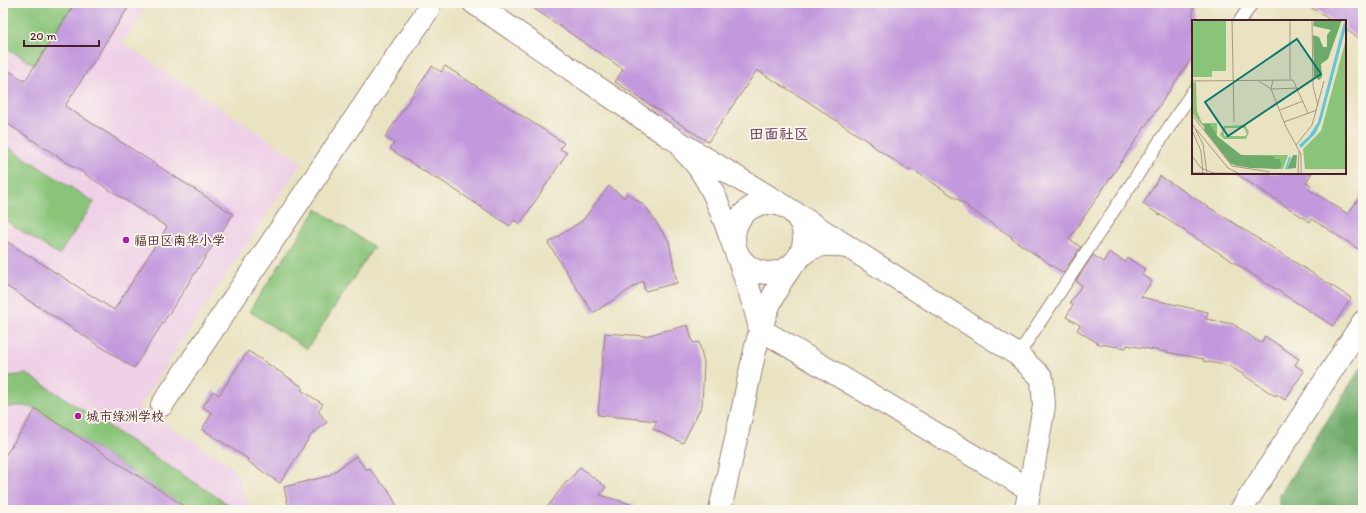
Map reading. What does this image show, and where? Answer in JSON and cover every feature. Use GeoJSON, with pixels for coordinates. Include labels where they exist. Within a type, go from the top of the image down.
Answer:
{"type":"FeatureCollection","features":[{"type":"Feature","properties":{"kind":"street"},"geometry":{"type":"LineString","coordinates":[[162,405],[428,10],[429,3]]}},
{"type":"Feature","properties":{"kind":"street"},"geometry":{"type":"LineString","coordinates":[[474,3],[667,135],[850,247],[1018,355],[1042,378],[1044,406],[1028,500],[760,329],[756,308],[747,280],[715,198],[703,175],[688,154],[667,135]]}},
{"type":"Feature","properties":{"kind":"street"},"geometry":{"type":"LineString","coordinates":[[720,510],[760,329],[784,276],[797,260],[803,250],[805,240],[800,220],[793,212],[784,206],[773,203],[762,203],[750,207],[742,215],[736,225],[733,236],[734,248],[739,258],[756,272],[768,274],[789,268],[797,260],[807,250],[819,245],[832,244],[850,247]]}},
{"type":"Feature","properties":{"kind":"street"},"geometry":{"type":"LineString","coordinates":[[1241,510],[1363,322]]}},
{"type":"Feature","properties":{"kind":"lane"},"geometry":{"type":"LineString","coordinates":[[1241,20],[1252,3]]}},
{"type":"Feature","properties":{"kind":"lane"},"geometry":{"type":"LineString","coordinates":[[1018,355],[1192,93]]}},
{"type":"Feature","properties":{"kind":"shaded area","name":"福田区南华小学"},"geometry":{"type":"Polygon","coordinates":[[[3,3],[149,3],[123,43],[302,162],[139,406],[234,468],[252,510],[3,510],[3,3]]]}},
{"type":"Feature","properties":{"kind":"green space"},"geometry":{"type":"Polygon","coordinates":[[[3,3],[75,3],[34,65],[3,46],[3,3]]]}},
{"type":"Feature","properties":{"kind":"green space"},"geometry":{"type":"Polygon","coordinates":[[[3,144],[94,202],[59,255],[3,219],[3,144]]]}},
{"type":"Feature","properties":{"kind":"green space"},"geometry":{"type":"Polygon","coordinates":[[[317,209],[374,247],[307,349],[249,311],[317,209]]]}},
{"type":"Feature","properties":{"kind":"green space"},"geometry":{"type":"Polygon","coordinates":[[[1363,364],[1363,510],[1279,510],[1279,496],[1363,364]]]}},
{"type":"Feature","properties":{"kind":"green space"},"geometry":{"type":"Polygon","coordinates":[[[27,374],[237,510],[190,510],[36,409],[20,406],[3,409],[3,377],[27,374]]]}},
{"type":"Feature","properties":{"kind":"building"},"geometry":{"type":"Polygon","coordinates":[[[75,3],[131,3],[65,106],[233,214],[134,368],[3,284],[3,239],[114,310],[167,227],[3,121],[3,67],[25,81],[75,3]]]}},
{"type":"Feature","properties":{"kind":"building"},"geometry":{"type":"Polygon","coordinates":[[[526,3],[1193,3],[1192,57],[1069,239],[1081,247],[1063,273],[967,207],[968,206],[912,169],[910,171],[807,101],[757,70],[708,142],[615,82],[623,69],[526,3]]]}},
{"type":"Feature","properties":{"kind":"building"},"geometry":{"type":"Polygon","coordinates":[[[1304,3],[1353,3],[1363,10],[1363,41],[1346,30],[1346,20],[1330,20],[1304,3]]]}},
{"type":"Feature","properties":{"kind":"building"},"geometry":{"type":"Polygon","coordinates":[[[432,66],[441,72],[445,66],[564,143],[560,149],[567,153],[520,224],[514,220],[510,226],[390,149],[394,143],[385,137],[432,66]]]}},
{"type":"Feature","properties":{"kind":"building"},"geometry":{"type":"Polygon","coordinates":[[[1237,174],[1311,174],[1306,182],[1311,185],[1308,189],[1348,214],[1363,192],[1363,252],[1312,219],[1310,222],[1237,174]]]}},
{"type":"Feature","properties":{"kind":"building"},"geometry":{"type":"Polygon","coordinates":[[[1160,176],[1351,298],[1333,326],[1143,204],[1160,176]]]}},
{"type":"Feature","properties":{"kind":"building"},"geometry":{"type":"Polygon","coordinates":[[[609,186],[624,198],[627,193],[645,206],[669,241],[677,283],[645,291],[643,281],[593,313],[548,243],[582,221],[609,186]]]}},
{"type":"Feature","properties":{"kind":"building"},"geometry":{"type":"Polygon","coordinates":[[[1109,252],[1125,262],[1128,258],[1145,269],[1142,275],[1152,281],[1141,297],[1208,312],[1206,319],[1233,324],[1261,343],[1265,336],[1299,359],[1295,365],[1304,371],[1285,400],[1276,394],[1275,396],[1230,366],[1203,361],[1204,359],[1127,345],[1126,348],[1099,344],[1077,330],[1080,325],[1066,317],[1073,305],[1070,303],[1082,285],[1076,281],[1093,255],[1103,262],[1109,252]]]}},
{"type":"Feature","properties":{"kind":"building"},"geometry":{"type":"Polygon","coordinates":[[[688,325],[693,343],[699,342],[704,363],[702,405],[683,443],[653,429],[657,421],[598,415],[605,333],[645,336],[688,325]]]}},
{"type":"Feature","properties":{"kind":"building"},"geometry":{"type":"Polygon","coordinates":[[[248,351],[303,387],[301,390],[323,404],[318,411],[327,422],[311,435],[280,483],[247,461],[248,459],[202,429],[212,413],[203,407],[213,391],[219,395],[248,351]]]}},
{"type":"Feature","properties":{"kind":"building"},"geometry":{"type":"Polygon","coordinates":[[[36,409],[190,510],[3,510],[3,459],[36,409]]]}},
{"type":"Feature","properties":{"kind":"building"},"geometry":{"type":"Polygon","coordinates":[[[356,456],[366,470],[369,468],[380,482],[388,489],[399,510],[289,510],[284,487],[328,476],[356,456]]]}},
{"type":"Feature","properties":{"kind":"building"},"geometry":{"type":"Polygon","coordinates":[[[580,467],[606,487],[600,495],[634,505],[634,510],[545,510],[566,482],[568,482],[580,467]]]}},
{"type":"Feature","properties":{"kind":"place","name":"福田区南华小学"},"geometry":{"type":"Point","coordinates":[126,240]}},
{"type":"Feature","properties":{"kind":"place","name":"城市绿洲学校"},"geometry":{"type":"Point","coordinates":[78,416]}},
{"type":"Feature","properties":{"kind":"district","name":"田面社区"},"geometry":{"type":"Point","coordinates":[779,134]}}]}
